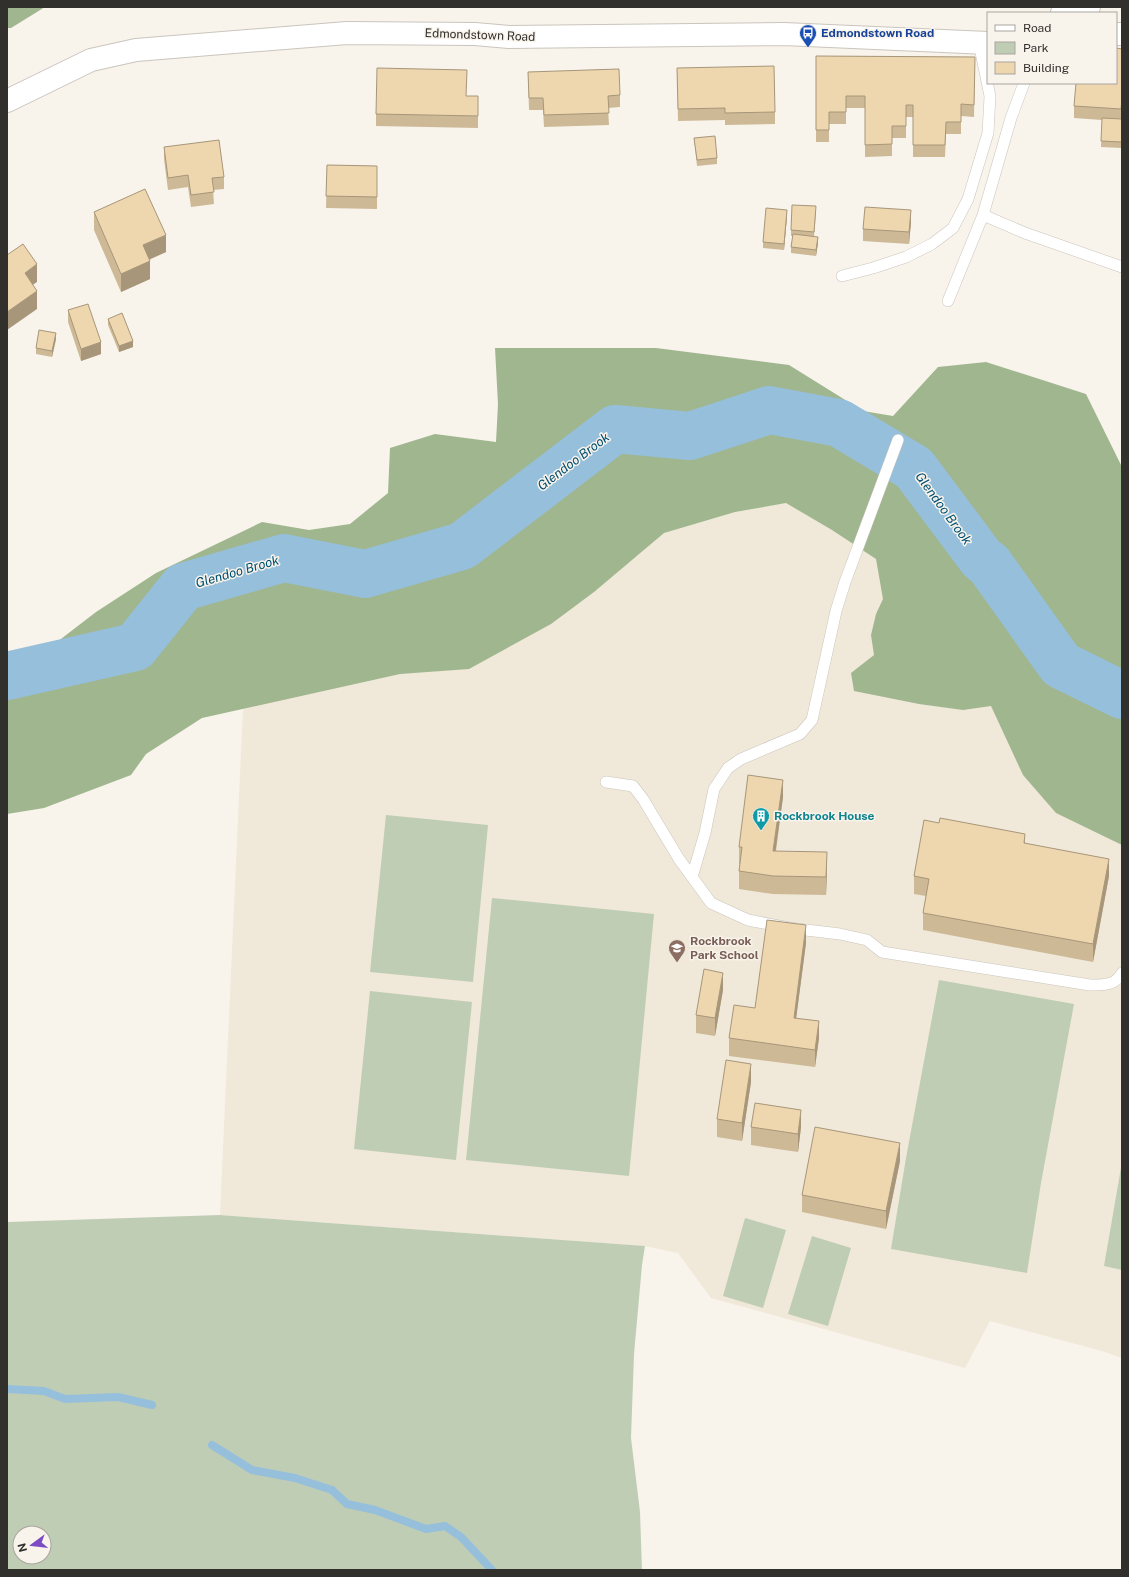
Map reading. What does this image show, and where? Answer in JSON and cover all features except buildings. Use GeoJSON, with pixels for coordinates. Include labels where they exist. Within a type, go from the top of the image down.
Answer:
{"type":"FeatureCollection","features":[{"type":"Feature","properties":{"kind":"main road"},"geometry":{"type":"LineString","coordinates":[[1066,12],[1089,7]]}},
{"type":"Feature","properties":{"kind":"main road","name":"Edmondstown Road"},"geometry":{"type":"LineString","coordinates":[[7,101],[91,60],[136,50],[347,33],[475,34],[509,37],[784,34],[984,43]]}},
{"type":"Feature","properties":{"kind":"lane"},"geometry":{"type":"LineString","coordinates":[[984,43],[987,70]]}},
{"type":"Feature","properties":{"kind":"lane"},"geometry":{"type":"LineString","coordinates":[[842,276],[906,257],[932,244],[953,228],[968,199],[988,133],[990,96],[989,84]]}},
{"type":"Feature","properties":{"kind":"lane"},"geometry":{"type":"LineString","coordinates":[[948,301],[983,215],[1011,118],[1024,84]]}},
{"type":"Feature","properties":{"kind":"lane"},"geometry":{"type":"LineString","coordinates":[[983,215],[1025,233],[1122,267]]}},
{"type":"Feature","properties":{"kind":"lane"},"geometry":{"type":"LineString","coordinates":[[692,876],[705,833],[714,789],[728,768],[741,759],[800,734],[812,720],[836,611],[845,582],[898,440]]}},
{"type":"Feature","properties":{"kind":"lane"},"geometry":{"type":"LineString","coordinates":[[606,782],[633,786],[643,799],[679,859],[711,903],[748,920],[789,928],[840,934],[867,940],[882,952],[1090,985],[1108,985],[1120,978],[1122,973]]}},
{"type":"Feature","properties":{"kind":"shaded area","name":"Rockbrook Park School"},"geometry":{"type":"Polygon","coordinates":[[[690,436],[1122,695],[1122,1358],[1102,1351],[990,1321],[965,1368],[711,1298],[678,1253],[645,1246],[220,1215],[243,710],[365,574],[690,436]]]}},
{"type":"Feature","properties":{"kind":"green space"},"geometry":{"type":"Polygon","coordinates":[[[7,7],[45,7],[11,28],[7,28],[7,7]]]}},
{"type":"Feature","properties":{"kind":"green space"},"geometry":{"type":"Polygon","coordinates":[[[495,348],[656,348],[789,365],[863,411],[893,416],[938,367],[986,362],[1086,394],[1122,467],[1122,845],[1056,813],[1023,775],[991,706],[963,710],[919,704],[854,691],[851,673],[874,655],[871,635],[876,614],[883,599],[876,559],[832,530],[786,503],[735,512],[664,533],[594,592],[551,624],[469,669],[400,674],[202,718],[146,754],[131,775],[44,808],[7,814],[7,664],[44,652],[96,612],[156,573],[262,522],[309,530],[350,524],[388,493],[390,448],[435,434],[496,442],[498,404],[495,348]]]}},
{"type":"Feature","properties":{"kind":"green space"},"geometry":{"type":"Polygon","coordinates":[[[386,815],[488,825],[473,982],[370,972],[386,815]]]}},
{"type":"Feature","properties":{"kind":"green space"},"geometry":{"type":"Polygon","coordinates":[[[492,898],[654,914],[629,1176],[466,1160],[492,898]]]}},
{"type":"Feature","properties":{"kind":"green space"},"geometry":{"type":"Polygon","coordinates":[[[939,980],[1074,1004],[1041,1183],[1027,1273],[891,1249],[906,1158],[939,980]]]}},
{"type":"Feature","properties":{"kind":"green space"},"geometry":{"type":"Polygon","coordinates":[[[370,991],[472,1002],[456,1160],[354,1149],[370,991]]]}},
{"type":"Feature","properties":{"kind":"green space"},"geometry":{"type":"Polygon","coordinates":[[[1122,1162],[1122,1270],[1104,1266],[1122,1162]]]}},
{"type":"Feature","properties":{"kind":"green space"},"geometry":{"type":"Polygon","coordinates":[[[220,1215],[645,1246],[634,1354],[631,1438],[640,1512],[642,1570],[7,1570],[7,1222],[220,1215]]]}},
{"type":"Feature","properties":{"kind":"green space"},"geometry":{"type":"Polygon","coordinates":[[[745,1218],[786,1230],[763,1308],[723,1296],[745,1218]]]}},
{"type":"Feature","properties":{"kind":"green space"},"geometry":{"type":"Polygon","coordinates":[[[812,1236],[851,1248],[828,1326],[788,1314],[812,1236]]]}},
{"type":"Feature","properties":{"kind":"waterway","name":"Glendoo Brook"},"geometry":{"type":"LineString","coordinates":[[7,676],[135,647],[183,587],[284,558],[365,574],[462,546],[615,429],[690,436],[769,410],[839,423],[914,468],[982,559],[989,564],[1061,665],[1122,695]]}},
{"type":"Feature","properties":{"kind":"waterway"},"geometry":{"type":"LineString","coordinates":[[7,1389],[44,1391],[65,1399],[118,1397],[152,1405]]}},
{"type":"Feature","properties":{"kind":"waterway"},"geometry":{"type":"LineString","coordinates":[[212,1445],[252,1470],[295,1478],[332,1490],[347,1504],[375,1510],[426,1529],[445,1526],[461,1537],[492,1570]]}},
{"type":"Feature","properties":{"kind":"place","name":"Edmondstown Road"},"geometry":{"type":"Point","coordinates":[808,48]}},
{"type":"Feature","properties":{"kind":"place","name":"Rockbrook House"},"geometry":{"type":"Point","coordinates":[761,831]}},
{"type":"Feature","properties":{"kind":"place","name":"Rockbrook Park School"},"geometry":{"type":"Point","coordinates":[677,963]}}]}
